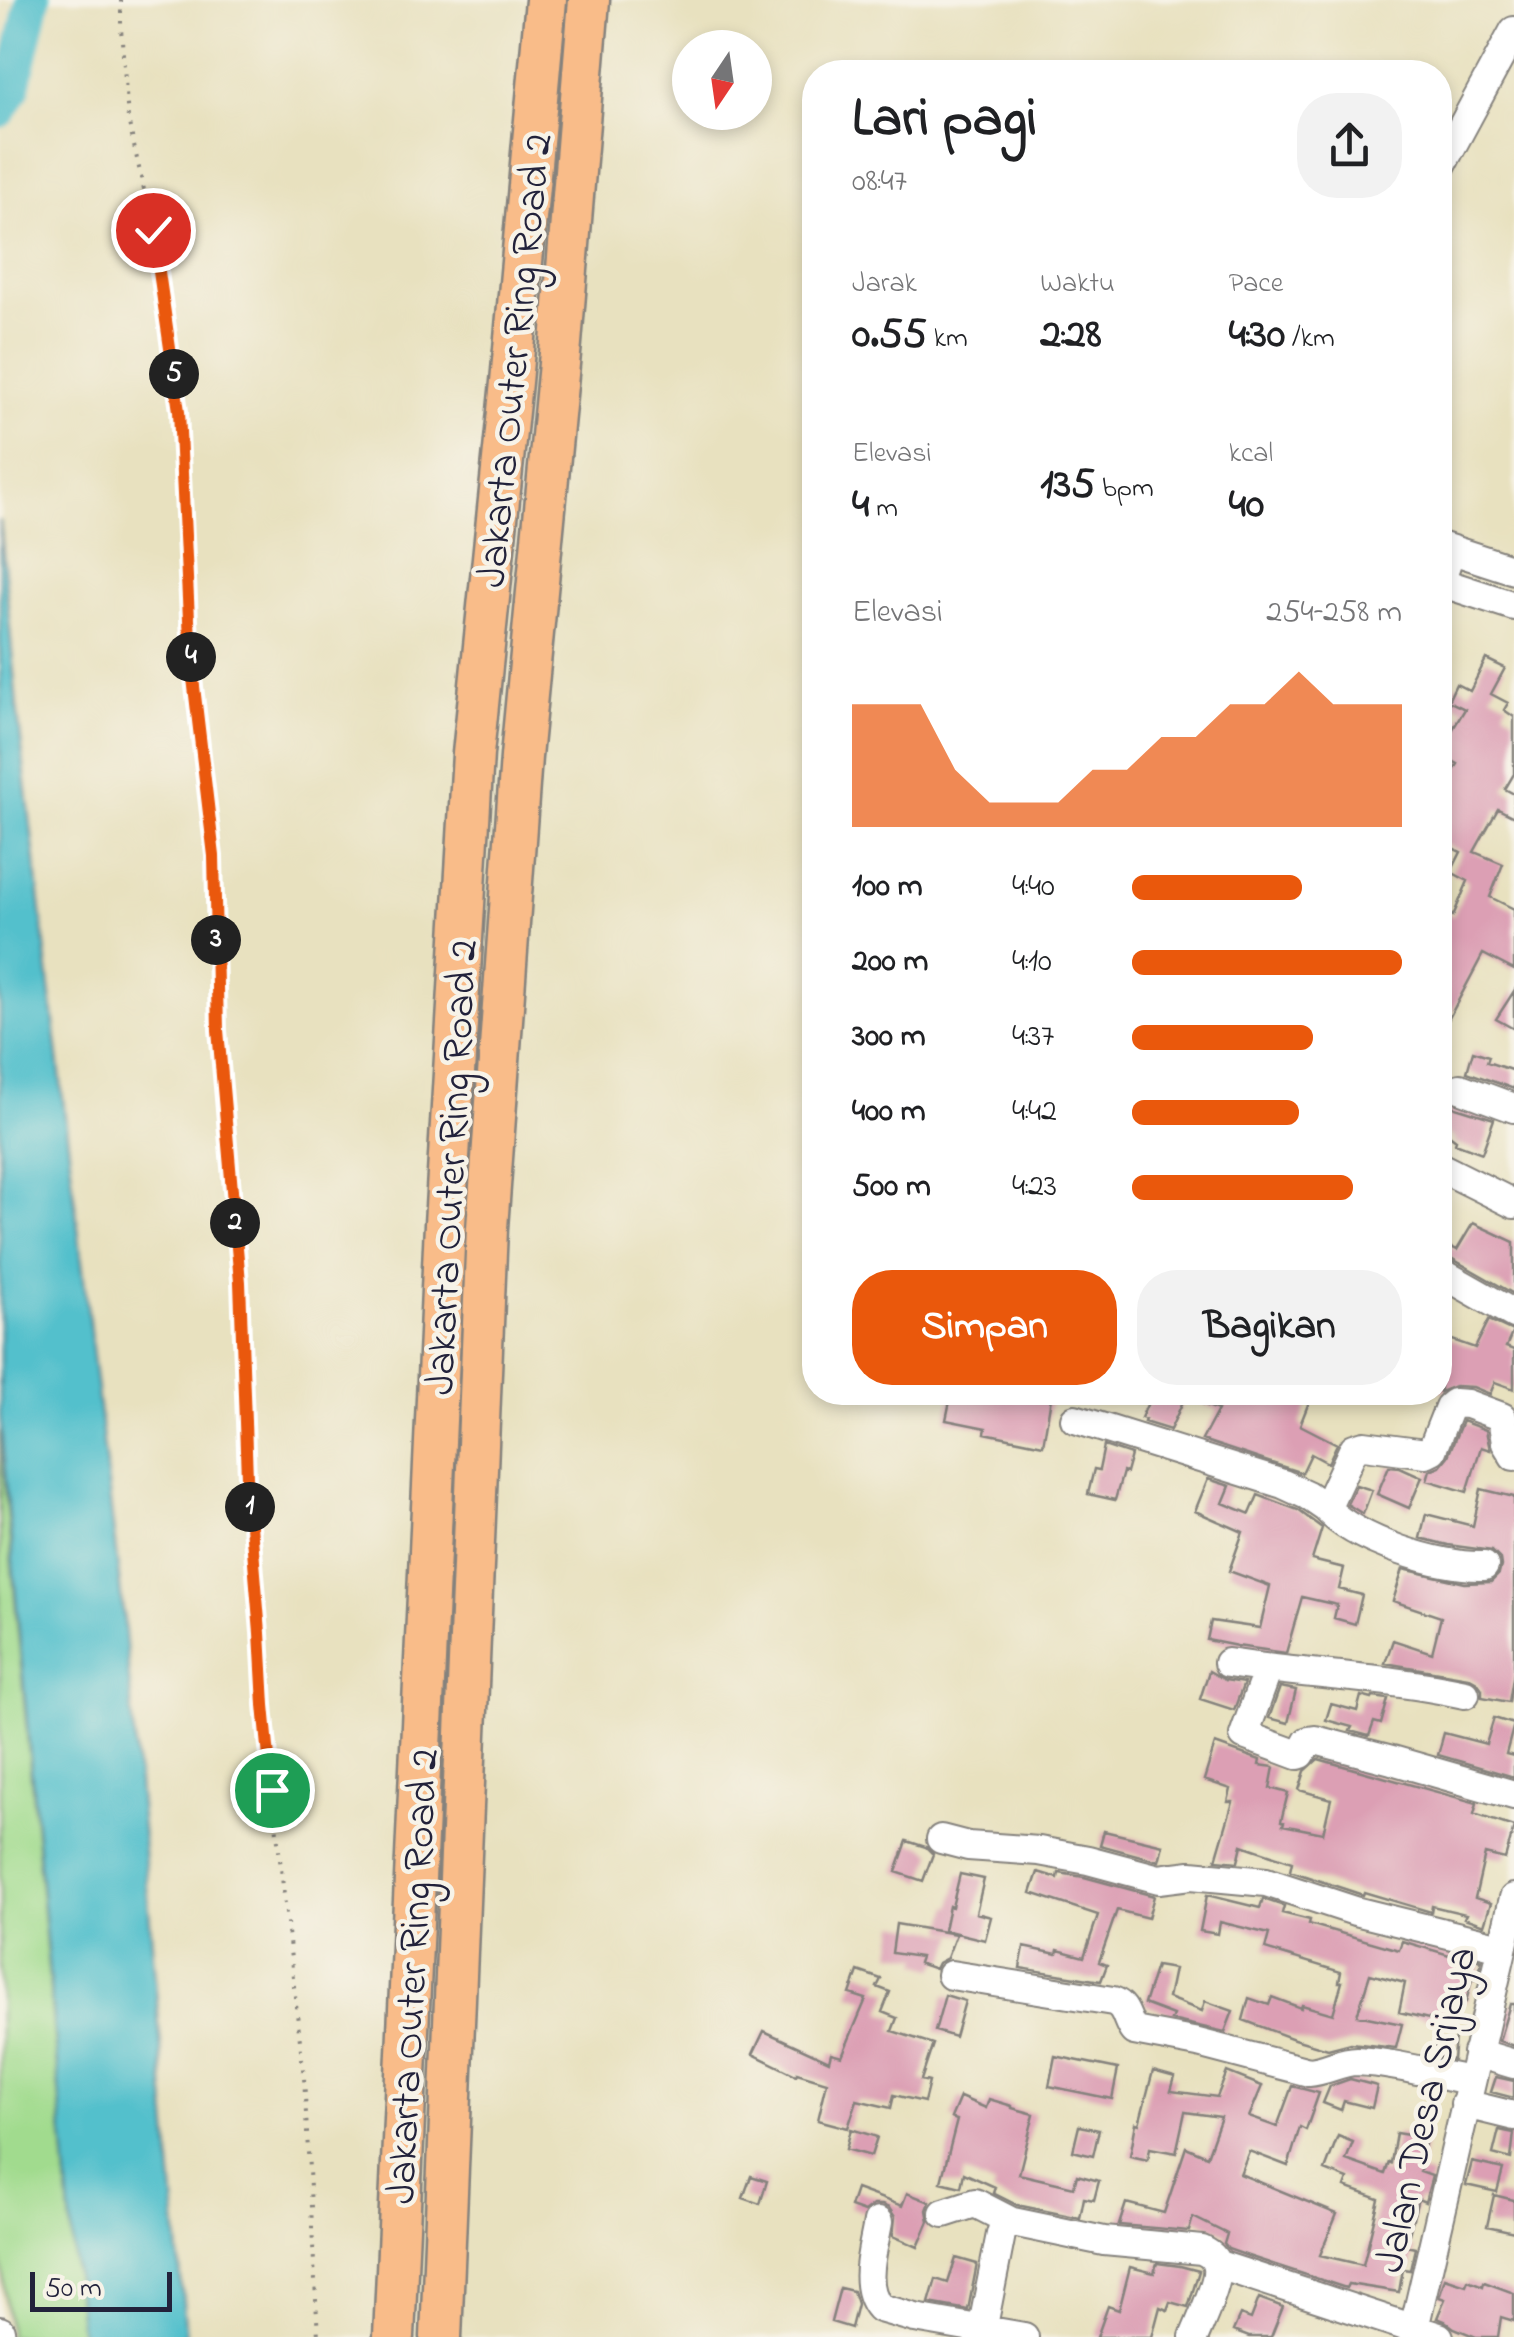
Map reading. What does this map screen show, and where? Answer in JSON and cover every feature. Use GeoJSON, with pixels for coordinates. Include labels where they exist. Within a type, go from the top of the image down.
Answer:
{"type":"FeatureCollection","features":[{"type":"Feature","properties":{"kind":"highway"},"geometry":{"type":"LineString","coordinates":[[512,382],[517,0]]}},
{"type":"Feature","properties":{"kind":"highway","name":"Jakarta Outer Ring Road 2"},"geometry":{"type":"LineString","coordinates":[[394,2337],[446,1204],[473,754],[546,0]]}},
{"type":"Feature","properties":{"kind":"highway","name":"Jakarta Outer Ring Road 2"},"geometry":{"type":"LineString","coordinates":[[440,2337],[487,1228],[521,757],[560,363],[590,0]]}},
{"type":"Feature","properties":{"kind":"street"},"geometry":{"type":"LineString","coordinates":[[1452,146],[1514,31]]}},
{"type":"Feature","properties":{"kind":"street"},"geometry":{"type":"LineString","coordinates":[[1452,550],[1514,570]]}},
{"type":"Feature","properties":{"kind":"street"},"geometry":{"type":"LineString","coordinates":[[1452,586],[1514,606]]}},
{"type":"Feature","properties":{"kind":"street"},"geometry":{"type":"LineString","coordinates":[[1460,1088],[1514,1108]]}},
{"type":"Feature","properties":{"kind":"street"},"geometry":{"type":"LineString","coordinates":[[1452,1173],[1514,1204]]}},
{"type":"Feature","properties":{"kind":"street"},"geometry":{"type":"LineString","coordinates":[[1452,1279],[1514,1314]]}},
{"type":"Feature","properties":{"kind":"street"},"geometry":{"type":"LineString","coordinates":[[1452,1405],[1468,1404],[1502,1417],[1506,1442],[1514,1456]]}},
{"type":"Feature","properties":{"kind":"street"},"geometry":{"type":"LineString","coordinates":[[1326,1508],[1356,1447],[1426,1454],[1432,1450],[1452,1405]]}},
{"type":"Feature","properties":{"kind":"street"},"geometry":{"type":"LineString","coordinates":[[1075,1420],[1283,1484],[1307,1495],[1353,1528],[1406,1552],[1437,1562],[1484,1566]]}},
{"type":"Feature","properties":{"kind":"street"},"geometry":{"type":"LineString","coordinates":[[1228,1663],[1344,1675],[1465,1694]]}},
{"type":"Feature","properties":{"kind":"street"},"geometry":{"type":"LineString","coordinates":[[1268,1669],[1244,1736],[1298,1755],[1308,1741],[1314,1740],[1514,1794]]}},
{"type":"Feature","properties":{"kind":"street"},"geometry":{"type":"LineString","coordinates":[[940,1839],[1088,1860],[1158,1879],[1203,1876],[1266,1882],[1505,1955]]}},
{"type":"Feature","properties":{"kind":"street","name":"Jalan Desa Srijaya"},"geometry":{"type":"LineString","coordinates":[[1421,2335],[1467,2093],[1505,1955],[1514,1898]]}},
{"type":"Feature","properties":{"kind":"street"},"geometry":{"type":"LineString","coordinates":[[951,1976],[1113,2001],[1122,2007],[1134,2031],[1309,2072],[1357,2061],[1402,2067],[1514,2116]]}},
{"type":"Feature","properties":{"kind":"street"},"geometry":{"type":"LineString","coordinates":[[1477,2053],[1514,2064]]}},
{"type":"Feature","properties":{"kind":"street"},"geometry":{"type":"LineString","coordinates":[[944,2213],[975,2204],[1010,2221],[1104,2241],[1209,2253],[1216,2264],[1216,2277],[1194,2337]]}},
{"type":"Feature","properties":{"kind":"street"},"geometry":{"type":"LineString","coordinates":[[982,2331],[1001,2234],[1004,2224],[1010,2221]]}},
{"type":"Feature","properties":{"kind":"street"},"geometry":{"type":"LineString","coordinates":[[878,2222],[870,2280],[871,2293],[880,2308],[1024,2337]]}},
{"type":"Feature","properties":{"kind":"street"},"geometry":{"type":"LineString","coordinates":[[1216,2264],[1421,2335]]}},
{"type":"Feature","properties":{"kind":"path"},"geometry":{"type":"LineString","coordinates":[[122,0],[128,119],[153,230],[179,411],[191,661],[214,856],[218,1030],[240,1282],[247,1478],[264,1705],[304,2077],[318,2337]]}},
{"type":"Feature","properties":{"kind":"green space"},"geometry":{"type":"Polygon","coordinates":[[[0,1431],[81,2337],[9,2337],[0,2241],[0,1431]]]}},
{"type":"Feature","properties":{"kind":"water"},"geometry":{"type":"Polygon","coordinates":[[[0,520],[17,706],[124,1621],[186,2337],[81,2337],[0,1414],[0,520]]]}},
{"type":"Feature","properties":{"kind":"building"},"geometry":{"type":"Polygon","coordinates":[[[1486,659],[1505,668],[1491,694],[1508,703],[1504,710],[1514,717],[1514,774],[1505,789],[1514,794],[1514,817],[1498,809],[1474,852],[1503,864],[1490,897],[1514,909],[1514,970],[1483,954],[1452,1012],[1452,916],[1468,881],[1452,873],[1461,852],[1452,848],[1452,774],[1458,764],[1452,761],[1452,730],[1465,709],[1452,703],[1452,692],[1456,684],[1470,691],[1486,659]]]}},
{"type":"Feature","properties":{"kind":"building"},"geometry":{"type":"Polygon","coordinates":[[[1514,991],[1514,1029],[1496,1019],[1514,991]]]}},
{"type":"Feature","properties":{"kind":"building"},"geometry":{"type":"Polygon","coordinates":[[[1473,1051],[1489,1056],[1487,1062],[1514,1071],[1514,1089],[1467,1072],[1473,1051]]]}},
{"type":"Feature","properties":{"kind":"building"},"geometry":{"type":"Polygon","coordinates":[[[1452,1104],[1494,1119],[1482,1153],[1455,1143],[1452,1137],[1452,1104]]]}},
{"type":"Feature","properties":{"kind":"building"},"geometry":{"type":"Polygon","coordinates":[[[1473,1223],[1514,1242],[1514,1294],[1452,1259],[1452,1248],[1457,1250],[1473,1223]]]}},
{"type":"Feature","properties":{"kind":"building"},"geometry":{"type":"Polygon","coordinates":[[[1489,1320],[1513,1331],[1506,1347],[1514,1350],[1514,1389],[1495,1382],[1490,1394],[1473,1387],[1452,1387],[1452,1340],[1475,1348],[1489,1320]]]}},
{"type":"Feature","properties":{"kind":"building"},"geometry":{"type":"Polygon","coordinates":[[[949,1405],[1050,1405],[1043,1445],[946,1420],[949,1405]]]}},
{"type":"Feature","properties":{"kind":"building"},"geometry":{"type":"Polygon","coordinates":[[[1147,1405],[1181,1405],[1170,1430],[1141,1418],[1147,1405]]]}},
{"type":"Feature","properties":{"kind":"building"},"geometry":{"type":"Polygon","coordinates":[[[1205,1405],[1308,1405],[1300,1425],[1337,1444],[1328,1463],[1311,1454],[1302,1473],[1202,1440],[1218,1410],[1205,1405]]]}},
{"type":"Feature","properties":{"kind":"building"},"geometry":{"type":"Polygon","coordinates":[[[1462,1421],[1486,1430],[1490,1450],[1481,1447],[1467,1492],[1427,1480],[1430,1470],[1448,1456],[1462,1421]]]}},
{"type":"Feature","properties":{"kind":"building"},"geometry":{"type":"Polygon","coordinates":[[[1104,1446],[1131,1455],[1115,1500],[1088,1494],[1104,1446]]]}},
{"type":"Feature","properties":{"kind":"building"},"geometry":{"type":"Polygon","coordinates":[[[1389,1466],[1422,1477],[1409,1508],[1377,1494],[1389,1466]]]}},
{"type":"Feature","properties":{"kind":"building"},"geometry":{"type":"Polygon","coordinates":[[[1208,1479],[1230,1486],[1223,1503],[1250,1514],[1258,1495],[1298,1510],[1322,1528],[1312,1560],[1344,1568],[1339,1589],[1362,1595],[1355,1624],[1334,1618],[1337,1605],[1302,1597],[1286,1653],[1207,1640],[1211,1621],[1260,1628],[1270,1586],[1229,1571],[1243,1532],[1195,1511],[1208,1479]]]}},
{"type":"Feature","properties":{"kind":"building"},"geometry":{"type":"Polygon","coordinates":[[[1356,1485],[1372,1490],[1363,1514],[1347,1504],[1356,1485]]]}},
{"type":"Feature","properties":{"kind":"building"},"geometry":{"type":"Polygon","coordinates":[[[1481,1489],[1514,1497],[1514,1672],[1509,1702],[1482,1697],[1482,1689],[1468,1677],[1385,1663],[1393,1640],[1432,1653],[1441,1617],[1393,1601],[1403,1569],[1465,1583],[1491,1582],[1499,1574],[1500,1559],[1492,1551],[1420,1538],[1426,1514],[1473,1526],[1481,1489]]]}},
{"type":"Feature","properties":{"kind":"building"},"geometry":{"type":"Polygon","coordinates":[[[1209,1671],[1225,1680],[1244,1683],[1234,1710],[1200,1699],[1209,1671]]]}},
{"type":"Feature","properties":{"kind":"building"},"geometry":{"type":"Polygon","coordinates":[[[1280,1687],[1296,1690],[1288,1723],[1269,1718],[1280,1687]]]}},
{"type":"Feature","properties":{"kind":"building"},"geometry":{"type":"Polygon","coordinates":[[[1361,1696],[1388,1699],[1381,1724],[1374,1722],[1369,1736],[1326,1720],[1331,1704],[1357,1711],[1361,1696]]]}},
{"type":"Feature","properties":{"kind":"building"},"geometry":{"type":"Polygon","coordinates":[[[1494,1718],[1514,1724],[1506,1754],[1514,1756],[1514,1777],[1438,1755],[1444,1733],[1486,1744],[1494,1718]]]}},
{"type":"Feature","properties":{"kind":"building"},"geometry":{"type":"Polygon","coordinates":[[[1215,1744],[1260,1760],[1259,1765],[1274,1767],[1270,1788],[1288,1793],[1283,1825],[1323,1833],[1331,1799],[1299,1790],[1305,1771],[1318,1759],[1477,1803],[1474,1814],[1514,1827],[1505,1859],[1485,1854],[1475,1898],[1491,1903],[1484,1925],[1464,1918],[1466,1914],[1432,1906],[1431,1912],[1290,1871],[1292,1862],[1242,1845],[1238,1862],[1216,1860],[1233,1802],[1228,1802],[1231,1789],[1204,1780],[1215,1744]]]}},
{"type":"Feature","properties":{"kind":"building"},"geometry":{"type":"Polygon","coordinates":[[[1104,1831],[1163,1845],[1159,1861],[1100,1845],[1104,1831]]]}},
{"type":"Feature","properties":{"kind":"building"},"geometry":{"type":"Polygon","coordinates":[[[907,1841],[926,1847],[933,1854],[923,1881],[896,1872],[907,1841]]]}},
{"type":"Feature","properties":{"kind":"building"},"geometry":{"type":"Polygon","coordinates":[[[1038,1872],[1058,1878],[1059,1873],[1084,1877],[1154,1896],[1148,1918],[1117,1910],[1099,1962],[1107,1965],[1101,1981],[1020,1968],[1024,1947],[1084,1957],[1098,1915],[1031,1893],[1038,1872]]]}},
{"type":"Feature","properties":{"kind":"building"},"geometry":{"type":"Polygon","coordinates":[[[960,1874],[984,1879],[976,1913],[991,1917],[985,1940],[944,1930],[960,1874]]]}},
{"type":"Feature","properties":{"kind":"building"},"geometry":{"type":"Polygon","coordinates":[[[1207,1895],[1260,1908],[1263,1899],[1284,1906],[1282,1913],[1310,1920],[1309,1924],[1399,1950],[1402,1941],[1456,1957],[1457,1954],[1482,1960],[1477,1980],[1472,1979],[1466,2002],[1456,1999],[1450,2024],[1399,2012],[1405,1983],[1370,1974],[1357,2015],[1402,2024],[1396,2048],[1351,2043],[1328,2049],[1294,2039],[1243,2020],[1249,1998],[1269,2005],[1272,1997],[1333,2014],[1341,1972],[1265,1949],[1269,1934],[1220,1922],[1218,1934],[1200,1931],[1207,1895]]]}},
{"type":"Feature","properties":{"kind":"building"},"geometry":{"type":"Polygon","coordinates":[[[896,1924],[956,1934],[947,1958],[935,1969],[918,1963],[920,1957],[892,1953],[896,1924]]]}},
{"type":"Feature","properties":{"kind":"building"},"geometry":{"type":"Polygon","coordinates":[[[1156,1966],[1174,1969],[1168,1998],[1202,2011],[1205,2001],[1233,2011],[1225,2032],[1171,2020],[1173,2015],[1144,2004],[1156,1966]]]}},
{"type":"Feature","properties":{"kind":"building"},"geometry":{"type":"Polygon","coordinates":[[[858,1971],[881,1979],[877,1987],[890,1992],[882,2012],[897,2018],[892,2031],[933,2044],[921,2080],[929,2082],[924,2102],[894,2095],[891,2108],[857,2100],[848,2128],[818,2120],[827,2082],[796,2075],[753,2054],[764,2031],[829,2061],[831,2053],[842,2056],[866,1999],[850,1994],[858,1971]]]}},
{"type":"Feature","properties":{"kind":"building"},"geometry":{"type":"Polygon","coordinates":[[[945,1995],[965,2001],[955,2037],[935,2031],[945,1995]]]}},
{"type":"Feature","properties":{"kind":"building"},"geometry":{"type":"Polygon","coordinates":[[[1510,2004],[1514,2004],[1514,2046],[1499,2041],[1510,2004]]]}},
{"type":"Feature","properties":{"kind":"building"},"geometry":{"type":"Polygon","coordinates":[[[1436,2034],[1455,2036],[1453,2060],[1434,2056],[1436,2034]]]}},
{"type":"Feature","properties":{"kind":"building"},"geometry":{"type":"Polygon","coordinates":[[[1055,2056],[1118,2069],[1112,2099],[1049,2086],[1055,2056]]]}},
{"type":"Feature","properties":{"kind":"building"},"geometry":{"type":"Polygon","coordinates":[[[1153,2071],[1175,2077],[1171,2091],[1217,2097],[1227,2072],[1262,2086],[1249,2117],[1277,2127],[1292,2086],[1319,2093],[1306,2130],[1300,2127],[1288,2166],[1249,2151],[1240,2174],[1337,2214],[1320,2255],[1363,2265],[1379,2199],[1345,2187],[1348,2179],[1325,2170],[1338,2136],[1353,2142],[1346,2160],[1385,2174],[1396,2133],[1426,2138],[1420,2172],[1432,2176],[1425,2202],[1418,2199],[1406,2246],[1415,2248],[1410,2270],[1403,2269],[1399,2292],[1348,2284],[1346,2288],[1228,2249],[1224,2244],[1227,2234],[1193,2217],[1189,2231],[1119,2225],[1126,2203],[1164,2213],[1186,2147],[1207,2156],[1221,2117],[1185,2112],[1176,2153],[1150,2148],[1148,2160],[1130,2156],[1153,2071]]]}},
{"type":"Feature","properties":{"kind":"building"},"geometry":{"type":"Polygon","coordinates":[[[1496,2077],[1514,2081],[1514,2098],[1491,2092],[1496,2077]]]}},
{"type":"Feature","properties":{"kind":"building"},"geometry":{"type":"Polygon","coordinates":[[[1350,2079],[1377,2086],[1372,2108],[1344,2101],[1341,2110],[1323,2103],[1330,2086],[1350,2079]]]}},
{"type":"Feature","properties":{"kind":"building"},"geometry":{"type":"Polygon","coordinates":[[[960,2097],[986,2108],[989,2099],[1034,2114],[1019,2174],[1074,2187],[1077,2175],[1099,2181],[1094,2200],[1084,2198],[1080,2218],[1017,2205],[993,2193],[995,2187],[964,2173],[961,2187],[941,2182],[957,2120],[951,2118],[960,2097]]]}},
{"type":"Feature","properties":{"kind":"building"},"geometry":{"type":"Polygon","coordinates":[[[1079,2126],[1099,2130],[1093,2156],[1073,2151],[1079,2126]]]}},
{"type":"Feature","properties":{"kind":"building"},"geometry":{"type":"Polygon","coordinates":[[[851,2129],[877,2137],[871,2156],[846,2149],[851,2129]]]}},
{"type":"Feature","properties":{"kind":"building"},"geometry":{"type":"Polygon","coordinates":[[[1499,2130],[1514,2133],[1511,2159],[1493,2154],[1499,2130]]]}},
{"type":"Feature","properties":{"kind":"building"},"geometry":{"type":"Polygon","coordinates":[[[1472,2162],[1503,2169],[1497,2192],[1466,2185],[1472,2162]]]}},
{"type":"Feature","properties":{"kind":"building"},"geometry":{"type":"Polygon","coordinates":[[[751,2176],[767,2181],[760,2204],[743,2198],[751,2176]]]}},
{"type":"Feature","properties":{"kind":"building"},"geometry":{"type":"Polygon","coordinates":[[[856,2189],[902,2206],[907,2193],[930,2202],[929,2221],[918,2247],[893,2236],[895,2217],[889,2208],[873,2205],[864,2212],[850,2207],[856,2189]]]}},
{"type":"Feature","properties":{"kind":"building"},"geometry":{"type":"Polygon","coordinates":[[[1494,2195],[1514,2200],[1514,2232],[1487,2226],[1494,2195]]]}},
{"type":"Feature","properties":{"kind":"building"},"geometry":{"type":"Polygon","coordinates":[[[956,2258],[977,2264],[968,2310],[929,2303],[936,2279],[948,2283],[956,2258]]]}},
{"type":"Feature","properties":{"kind":"building"},"geometry":{"type":"Polygon","coordinates":[[[1157,2263],[1199,2271],[1188,2307],[1170,2302],[1167,2310],[1160,2307],[1152,2337],[1097,2337],[1108,2306],[1119,2310],[1130,2267],[1154,2273],[1157,2263]]]}},
{"type":"Feature","properties":{"kind":"building"},"geometry":{"type":"Polygon","coordinates":[[[1445,2278],[1466,2285],[1468,2280],[1483,2286],[1484,2282],[1514,2293],[1514,2321],[1501,2317],[1498,2337],[1476,2337],[1437,2318],[1445,2299],[1439,2297],[1445,2278]]]}},
{"type":"Feature","properties":{"kind":"building"},"geometry":{"type":"Polygon","coordinates":[[[840,2288],[853,2291],[857,2304],[851,2328],[831,2322],[840,2288]]]}},
{"type":"Feature","properties":{"kind":"building"},"geometry":{"type":"Polygon","coordinates":[[[1259,2298],[1283,2307],[1271,2337],[1249,2337],[1233,2331],[1240,2315],[1251,2319],[1259,2298]]]}},
{"type":"Feature","properties":{"kind":"waterway"},"geometry":{"type":"LineString","coordinates":[[0,110],[13,88],[33,0]]}},
{"type":"Feature","properties":{"kind":"route"},"geometry":{"type":"LineString","coordinates":[[153,230],[179,411],[191,661],[214,856],[218,1030],[240,1282],[247,1478],[272,1790]]}}]}
